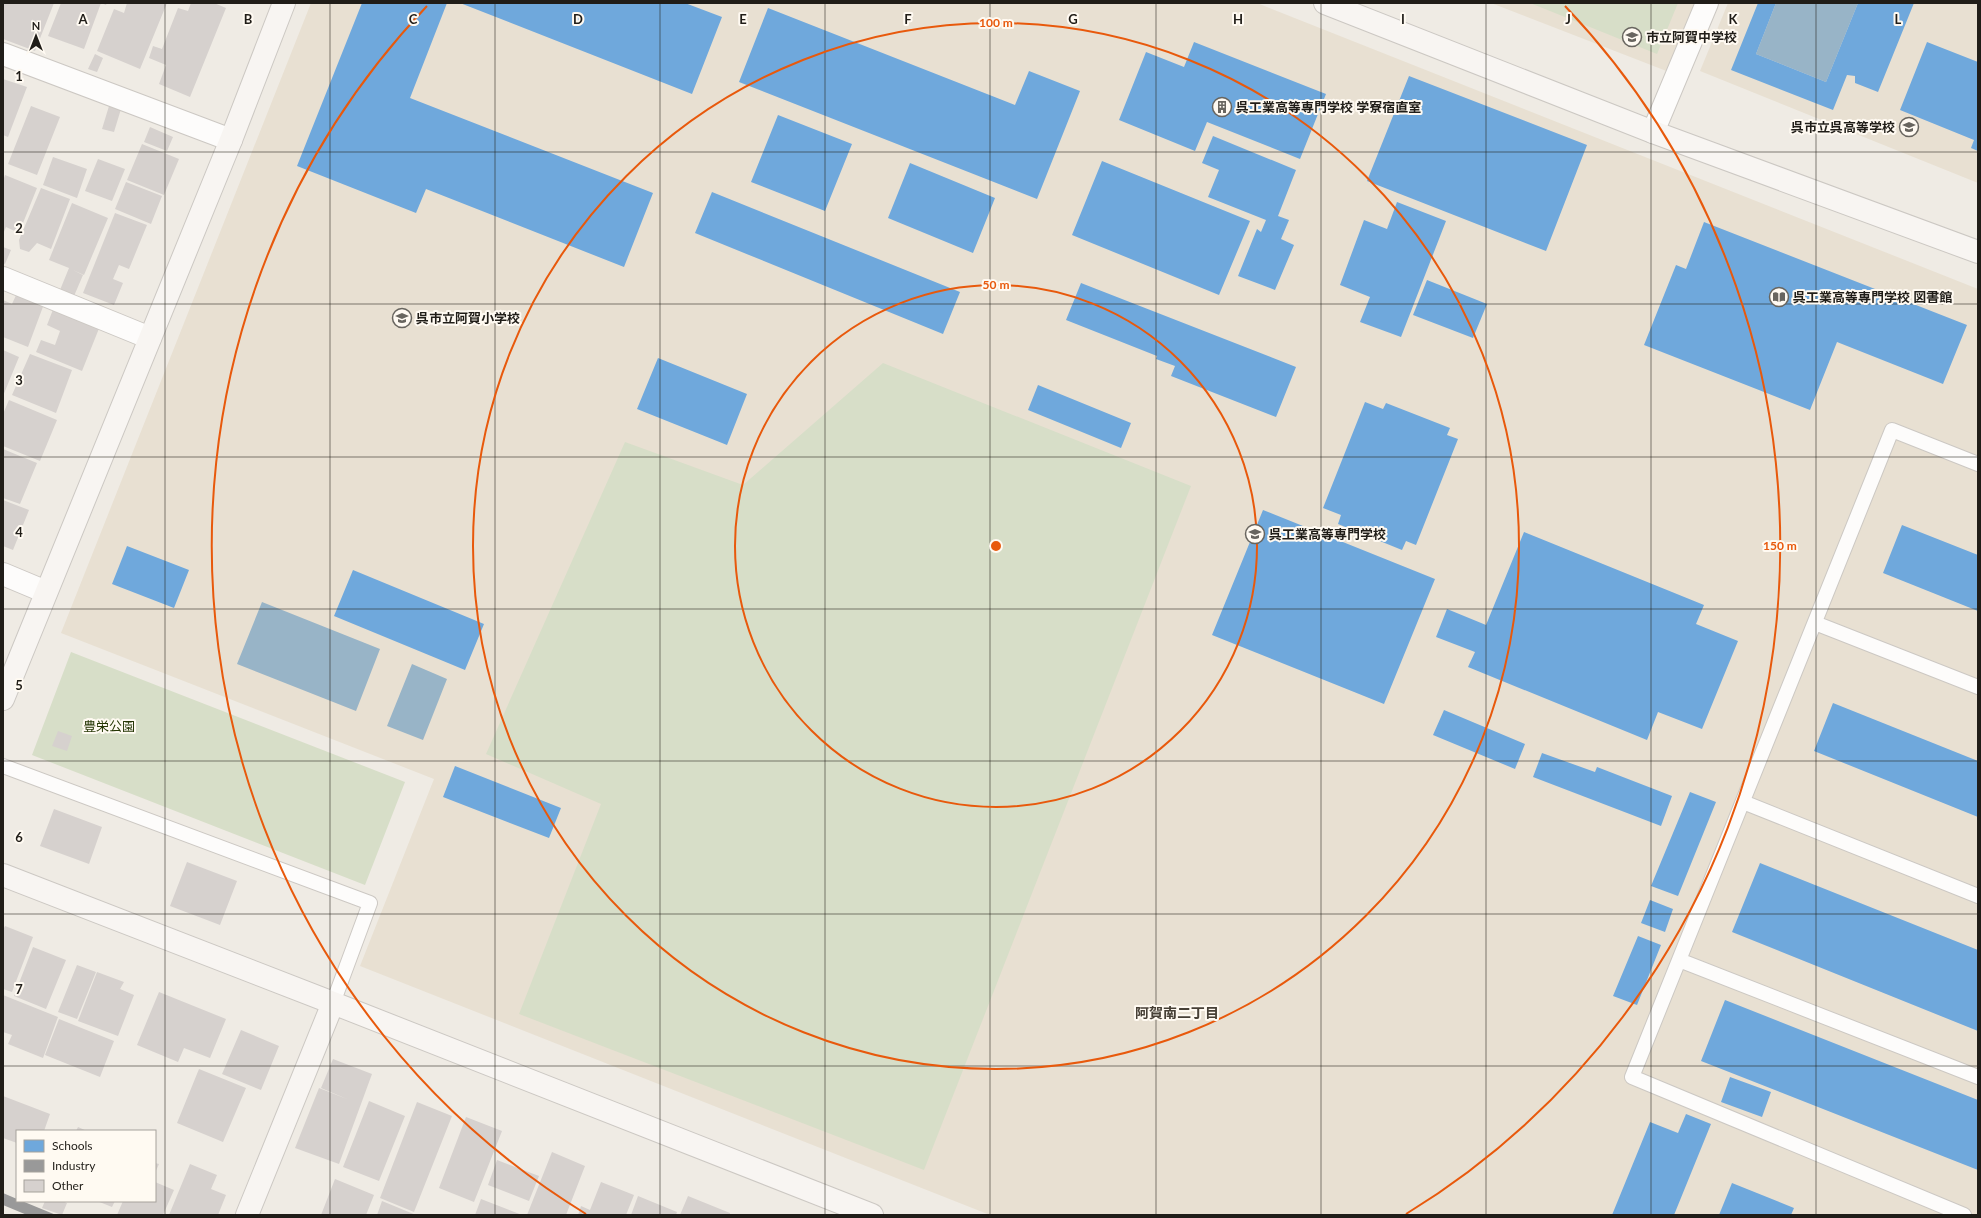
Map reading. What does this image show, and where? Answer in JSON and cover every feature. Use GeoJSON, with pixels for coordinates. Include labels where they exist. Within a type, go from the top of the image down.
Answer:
{"type":"FeatureCollection","features":[{"type":"Feature","properties":{"kind":"street"},"geometry":{"type":"LineString","coordinates":[[3,699],[231,140],[284,3]]}},
{"type":"Feature","properties":{"kind":"street"},"geometry":{"type":"LineString","coordinates":[[1325,3],[1653,132],[1978,252]]}},
{"type":"Feature","properties":{"kind":"street"},"geometry":{"type":"LineString","coordinates":[[1653,132],[1707,3]]}},
{"type":"Feature","properties":{"kind":"street"},"geometry":{"type":"LineString","coordinates":[[3,54],[231,140]]}},
{"type":"Feature","properties":{"kind":"street"},"geometry":{"type":"LineString","coordinates":[[3,278],[150,338]]}},
{"type":"Feature","properties":{"kind":"street"},"geometry":{"type":"LineString","coordinates":[[3,574],[46,592]]}},
{"type":"Feature","properties":{"kind":"street"},"geometry":{"type":"LineString","coordinates":[[3,875],[333,1002],[861,1213]]}},
{"type":"Feature","properties":{"kind":"street"},"geometry":{"type":"LineString","coordinates":[[247,1215],[333,1002]]}},
{"type":"Feature","properties":{"kind":"lane"},"geometry":{"type":"LineString","coordinates":[[1964,1215],[1632,1077],[1892,430],[1978,464]]}},
{"type":"Feature","properties":{"kind":"lane"},"geometry":{"type":"LineString","coordinates":[[1815,623],[1978,687]]}},
{"type":"Feature","properties":{"kind":"lane"},"geometry":{"type":"LineString","coordinates":[[3,766],[370,903],[333,1002]]}},
{"type":"Feature","properties":{"kind":"lane"},"geometry":{"type":"LineString","coordinates":[[1742,802],[1978,896]]}},
{"type":"Feature","properties":{"kind":"lane"},"geometry":{"type":"LineString","coordinates":[[1679,960],[1978,1077]]}},
{"type":"Feature","properties":{"kind":"shaded area","name":"呉工業高等専門学校"},"geometry":{"type":"Polygon","coordinates":[[[311,3],[1257,3],[1978,289],[1978,1215],[990,1215],[360,966],[434,779],[61,633],[311,3]]]}},
{"type":"Feature","properties":{"kind":"shaded area","name":"市立阿賀中学校"},"geometry":{"type":"Polygon","coordinates":[[[1491,3],[1697,3],[1669,72],[1491,3]]]}},
{"type":"Feature","properties":{"kind":"shaded area","name":"呉市立呉高等学校"},"geometry":{"type":"Polygon","coordinates":[[[1728,3],[1978,3],[1978,183],[1700,71],[1728,3]]]}},
{"type":"Feature","properties":{"kind":"green space"},"geometry":{"type":"Polygon","coordinates":[[[1530,3],[1678,3],[1657,54],[1530,3]]]}},
{"type":"Feature","properties":{"kind":"green space"},"geometry":{"type":"Polygon","coordinates":[[[883,363],[1191,486],[924,1170],[519,1014],[601,804],[486,754],[625,442],[743,485],[883,363]]]}},
{"type":"Feature","properties":{"kind":"green space","name":"豊栄公園"},"geometry":{"type":"Polygon","coordinates":[[[71,652],[405,782],[365,885],[32,755],[71,652]]]}},
{"type":"Feature","properties":{"kind":"water"},"geometry":{"type":"Polygon","coordinates":[[[1776,3],[1858,3],[1826,82],[1756,54],[1776,3]]]}},
{"type":"Feature","properties":{"kind":"water"},"geometry":{"type":"Polygon","coordinates":[[[262,602],[380,649],[356,711],[237,664],[262,602]]]}},
{"type":"Feature","properties":{"kind":"water"},"geometry":{"type":"Polygon","coordinates":[[[412,664],[447,679],[423,740],[387,726],[412,664]]]}},
{"type":"Feature","properties":{"kind":"building: Schools"},"geometry":{"type":"Polygon","coordinates":[[[362,3],[447,3],[410,98],[653,193],[624,267],[426,189],[416,213],[297,166],[362,3]]]}},
{"type":"Feature","properties":{"kind":"building: Schools"},"geometry":{"type":"Polygon","coordinates":[[[460,3],[685,3],[722,17],[692,94],[460,3]]]}},
{"type":"Feature","properties":{"kind":"building: Schools"},"geometry":{"type":"Polygon","coordinates":[[[1758,3],[1776,3],[1756,54],[1826,82],[1858,3],[1914,3],[1878,92],[1855,83],[1855,76],[1847,75],[1833,110],[1731,70],[1758,3]]]}},
{"type":"Feature","properties":{"kind":"building: Schools"},"geometry":{"type":"Polygon","coordinates":[[[768,8],[1015,105],[1029,71],[1080,91],[1037,199],[739,82],[768,8]]]}},
{"type":"Feature","properties":{"kind":"building: Schools","name":"呉工業高等専門学校 学寮宿直室"},"geometry":{"type":"Polygon","coordinates":[[[1194,42],[1326,94],[1300,159],[1207,122],[1195,151],[1119,120],[1146,52],[1184,67],[1194,42]]]}},
{"type":"Feature","properties":{"kind":"building: Schools"},"geometry":{"type":"Polygon","coordinates":[[[1927,42],[1978,62],[1978,151],[1971,148],[1974,140],[1900,110],[1927,42]]]}},
{"type":"Feature","properties":{"kind":"building: Schools"},"geometry":{"type":"Polygon","coordinates":[[[1409,76],[1587,145],[1546,251],[1367,181],[1409,76]]]}},
{"type":"Feature","properties":{"kind":"building: Schools"},"geometry":{"type":"Polygon","coordinates":[[[778,115],[852,144],[825,211],[751,182],[778,115]]]}},
{"type":"Feature","properties":{"kind":"building: Schools"},"geometry":{"type":"Polygon","coordinates":[[[1213,136],[1296,170],[1278,216],[1289,220],[1281,239],[1294,245],[1275,290],[1238,276],[1257,229],[1261,232],[1266,220],[1208,197],[1219,170],[1202,163],[1213,136]]]}},
{"type":"Feature","properties":{"kind":"building: Schools"},"geometry":{"type":"Polygon","coordinates":[[[1102,161],[1250,221],[1219,295],[1072,235],[1102,161]]]}},
{"type":"Feature","properties":{"kind":"building: Schools"},"geometry":{"type":"Polygon","coordinates":[[[910,163],[995,198],[973,253],[888,218],[910,163]]]}},
{"type":"Feature","properties":{"kind":"building: Schools"},"geometry":{"type":"Polygon","coordinates":[[[712,192],[960,292],[943,334],[695,233],[712,192]]]}},
{"type":"Feature","properties":{"kind":"building: Schools"},"geometry":{"type":"Polygon","coordinates":[[[1397,202],[1446,221],[1401,337],[1360,322],[1370,297],[1340,285],[1364,220],[1387,229],[1397,202]]]}},
{"type":"Feature","properties":{"kind":"building: Schools","name":"呉工業高等専門学校 図書館"},"geometry":{"type":"Polygon","coordinates":[[[1704,222],[1967,325],[1943,384],[1837,342],[1810,410],[1644,345],[1676,265],[1686,269],[1704,222]]]}},
{"type":"Feature","properties":{"kind":"building: Schools"},"geometry":{"type":"Polygon","coordinates":[[[1427,280],[1487,304],[1473,338],[1413,315],[1427,280]]]}},
{"type":"Feature","properties":{"kind":"building: Schools"},"geometry":{"type":"Polygon","coordinates":[[[1081,283],[1296,367],[1276,417],[1171,376],[1175,366],[1156,359],[1157,356],[1066,320],[1081,283]]]}},
{"type":"Feature","properties":{"kind":"building: Schools"},"geometry":{"type":"Polygon","coordinates":[[[658,358],[747,394],[727,445],[637,409],[658,358]]]}},
{"type":"Feature","properties":{"kind":"building: Schools"},"geometry":{"type":"Polygon","coordinates":[[[1038,385],[1131,423],[1121,448],[1028,410],[1038,385]]]}},
{"type":"Feature","properties":{"kind":"building: Schools"},"geometry":{"type":"Polygon","coordinates":[[[1365,402],[1383,409],[1386,403],[1450,428],[1447,435],[1458,439],[1416,545],[1406,541],[1402,550],[1338,524],[1341,515],[1323,508],[1365,402]]]}},
{"type":"Feature","properties":{"kind":"building: Schools"},"geometry":{"type":"Polygon","coordinates":[[[1263,510],[1435,579],[1384,704],[1212,635],[1263,510]]]}},
{"type":"Feature","properties":{"kind":"building: Schools"},"geometry":{"type":"Polygon","coordinates":[[[1902,525],[1978,555],[1978,611],[1883,573],[1902,525]]]}},
{"type":"Feature","properties":{"kind":"building: Schools"},"geometry":{"type":"Polygon","coordinates":[[[1524,532],[1704,605],[1696,624],[1738,641],[1702,729],[1658,712],[1647,740],[1468,667],[1475,652],[1436,637],[1447,609],[1486,625],[1524,532]]]}},
{"type":"Feature","properties":{"kind":"building: Schools"},"geometry":{"type":"Polygon","coordinates":[[[127,546],[189,570],[174,608],[112,584],[127,546]]]}},
{"type":"Feature","properties":{"kind":"building: Schools"},"geometry":{"type":"Polygon","coordinates":[[[353,570],[484,624],[465,670],[334,616],[353,570]]]}},
{"type":"Feature","properties":{"kind":"building: Schools"},"geometry":{"type":"Polygon","coordinates":[[[1833,703],[1978,761],[1978,817],[1814,751],[1833,703]]]}},
{"type":"Feature","properties":{"kind":"building: Schools"},"geometry":{"type":"Polygon","coordinates":[[[1444,710],[1525,744],[1515,769],[1433,735],[1444,710]]]}},
{"type":"Feature","properties":{"kind":"building: Schools"},"geometry":{"type":"Polygon","coordinates":[[[1542,753],[1595,772],[1597,767],[1672,796],[1661,826],[1533,777],[1542,753]]]}},
{"type":"Feature","properties":{"kind":"building: Schools"},"geometry":{"type":"Polygon","coordinates":[[[455,766],[561,808],[549,838],[443,797],[455,766]]]}},
{"type":"Feature","properties":{"kind":"building: Schools"},"geometry":{"type":"Polygon","coordinates":[[[1690,792],[1716,802],[1678,896],[1651,886],[1690,792]]]}},
{"type":"Feature","properties":{"kind":"building: Schools"},"geometry":{"type":"Polygon","coordinates":[[[1760,863],[1978,950],[1978,1031],[1732,932],[1760,863]]]}},
{"type":"Feature","properties":{"kind":"building: Schools"},"geometry":{"type":"Polygon","coordinates":[[[1650,900],[1673,909],[1665,932],[1641,923],[1650,900]]]}},
{"type":"Feature","properties":{"kind":"building: Schools"},"geometry":{"type":"Polygon","coordinates":[[[1638,936],[1661,945],[1637,1005],[1613,996],[1638,936]]]}},
{"type":"Feature","properties":{"kind":"building: Schools"},"geometry":{"type":"Polygon","coordinates":[[[1725,1000],[1978,1100],[1978,1170],[1701,1061],[1725,1000]]]}},
{"type":"Feature","properties":{"kind":"building: Schools"},"geometry":{"type":"Polygon","coordinates":[[[1730,1077],[1771,1092],[1762,1117],[1721,1102],[1730,1077]]]}},
{"type":"Feature","properties":{"kind":"building: Schools"},"geometry":{"type":"Polygon","coordinates":[[[1686,1114],[1711,1124],[1674,1215],[1612,1215],[1650,1122],[1678,1133],[1686,1114]]]}},
{"type":"Feature","properties":{"kind":"building: Schools"},"geometry":{"type":"Polygon","coordinates":[[[1732,1183],[1794,1208],[1791,1215],[1719,1215],[1732,1183]]]}},
{"type":"Feature","properties":{"kind":"building: Industry"},"geometry":{"type":"Polygon","coordinates":[[[3,1193],[16,1199],[16,1202],[24,1202],[56,1215],[27,1215],[3,1205],[3,1193]]]}},
{"type":"Feature","properties":{"kind":"building: Other"},"geometry":{"type":"Polygon","coordinates":[[[3,3],[54,3],[35,51],[3,39],[3,3]]]}},
{"type":"Feature","properties":{"kind":"building: Other"},"geometry":{"type":"Polygon","coordinates":[[[61,3],[101,3],[84,49],[48,36],[61,3]]]}},
{"type":"Feature","properties":{"kind":"building: Other"},"geometry":{"type":"Polygon","coordinates":[[[127,3],[167,3],[140,69],[97,51],[114,9],[124,13],[127,3]]]}},
{"type":"Feature","properties":{"kind":"building: Other"},"geometry":{"type":"Polygon","coordinates":[[[191,3],[214,3],[226,8],[190,97],[159,84],[166,65],[149,58],[153,46],[162,49],[178,8],[188,11],[191,3]]]}},
{"type":"Feature","properties":{"kind":"building: Other"},"geometry":{"type":"Polygon","coordinates":[[[95,54],[103,58],[97,72],[88,69],[95,54]]]}},
{"type":"Feature","properties":{"kind":"building: Other"},"geometry":{"type":"Polygon","coordinates":[[[3,79],[27,87],[8,137],[3,135],[3,79]]]}},
{"type":"Feature","properties":{"kind":"building: Other"},"geometry":{"type":"Polygon","coordinates":[[[31,106],[60,117],[37,175],[8,164],[31,106]]]}},
{"type":"Feature","properties":{"kind":"building: Other"},"geometry":{"type":"Polygon","coordinates":[[[109,106],[121,109],[114,132],[102,129],[109,106]]]}},
{"type":"Feature","properties":{"kind":"building: Other"},"geometry":{"type":"Polygon","coordinates":[[[150,127],[173,137],[167,151],[144,142],[150,127]]]}},
{"type":"Feature","properties":{"kind":"building: Other"},"geometry":{"type":"Polygon","coordinates":[[[142,144],[179,159],[164,195],[127,180],[142,144]]]}},
{"type":"Feature","properties":{"kind":"building: Other"},"geometry":{"type":"Polygon","coordinates":[[[53,157],[87,169],[77,198],[43,185],[53,157]]]}},
{"type":"Feature","properties":{"kind":"building: Other"},"geometry":{"type":"Polygon","coordinates":[[[98,159],[125,169],[112,201],[85,191],[98,159]]]}},
{"type":"Feature","properties":{"kind":"building: Other"},"geometry":{"type":"Polygon","coordinates":[[[5,175],[37,188],[19,233],[6,227],[3,234],[3,181],[5,175]]]}},
{"type":"Feature","properties":{"kind":"building: Other"},"geometry":{"type":"Polygon","coordinates":[[[126,182],[162,196],[151,224],[115,209],[126,182]]]}},
{"type":"Feature","properties":{"kind":"building: Other"},"geometry":{"type":"Polygon","coordinates":[[[41,188],[70,199],[51,249],[37,243],[29,252],[20,249],[19,240],[41,188]]]}},
{"type":"Feature","properties":{"kind":"building: Other"},"geometry":{"type":"Polygon","coordinates":[[[72,203],[108,218],[84,275],[73,270],[83,275],[74,296],[60,290],[69,268],[49,260],[72,203]]]}},
{"type":"Feature","properties":{"kind":"building: Other"},"geometry":{"type":"Polygon","coordinates":[[[115,213],[147,225],[129,269],[119,265],[113,279],[123,283],[114,305],[83,293],[115,213]]]}},
{"type":"Feature","properties":{"kind":"building: Other"},"geometry":{"type":"Polygon","coordinates":[[[3,247],[11,250],[5,264],[3,263],[3,247]]]}},
{"type":"Feature","properties":{"kind":"building: Other"},"geometry":{"type":"Polygon","coordinates":[[[17,293],[44,304],[28,347],[3,337],[3,300],[12,304],[17,293]]]}},
{"type":"Feature","properties":{"kind":"building: Other"},"geometry":{"type":"Polygon","coordinates":[[[54,307],[100,326],[82,371],[36,352],[41,340],[55,345],[60,331],[47,325],[54,307]]]}},
{"type":"Feature","properties":{"kind":"building: Other"},"geometry":{"type":"Polygon","coordinates":[[[3,350],[19,357],[3,396],[3,350]]]}},
{"type":"Feature","properties":{"kind":"building: Other"},"geometry":{"type":"Polygon","coordinates":[[[30,354],[72,370],[56,413],[12,395],[30,354]]]}},
{"type":"Feature","properties":{"kind":"building: Other"},"geometry":{"type":"Polygon","coordinates":[[[9,400],[57,420],[40,461],[3,446],[3,414],[9,400]]]}},
{"type":"Feature","properties":{"kind":"building: Other"},"geometry":{"type":"Polygon","coordinates":[[[3,449],[37,463],[20,504],[3,498],[3,449]]]}},
{"type":"Feature","properties":{"kind":"building: Other"},"geometry":{"type":"Polygon","coordinates":[[[3,500],[29,510],[13,550],[3,546],[3,500]]]}},
{"type":"Feature","properties":{"kind":"building: Other"},"geometry":{"type":"Polygon","coordinates":[[[58,731],[72,736],[67,751],[52,746],[58,731]]]}},
{"type":"Feature","properties":{"kind":"building: Other"},"geometry":{"type":"Polygon","coordinates":[[[54,809],[102,827],[89,864],[40,846],[54,809]]]}},
{"type":"Feature","properties":{"kind":"building: Other"},"geometry":{"type":"Polygon","coordinates":[[[187,862],[237,881],[220,925],[170,906],[187,862]]]}},
{"type":"Feature","properties":{"kind":"building: Other"},"geometry":{"type":"Polygon","coordinates":[[[5,926],[33,937],[12,992],[3,989],[3,930],[5,926]]]}},
{"type":"Feature","properties":{"kind":"building: Other"},"geometry":{"type":"Polygon","coordinates":[[[33,947],[66,960],[46,1009],[14,996],[33,947]]]}},
{"type":"Feature","properties":{"kind":"building: Other"},"geometry":{"type":"Polygon","coordinates":[[[77,965],[96,972],[77,1019],[58,1012],[77,965]]]}},
{"type":"Feature","properties":{"kind":"building: Other"},"geometry":{"type":"Polygon","coordinates":[[[97,972],[124,982],[120,989],[134,995],[118,1036],[78,1021],[97,972]]]}},
{"type":"Feature","properties":{"kind":"building: Other"},"geometry":{"type":"Polygon","coordinates":[[[159,992],[226,1019],[210,1058],[184,1048],[178,1062],[137,1045],[159,992]]]}},
{"type":"Feature","properties":{"kind":"building: Other"},"geometry":{"type":"Polygon","coordinates":[[[3,995],[58,1017],[43,1058],[8,1044],[12,1035],[3,1032],[3,995]]]}},
{"type":"Feature","properties":{"kind":"building: Other"},"geometry":{"type":"Polygon","coordinates":[[[59,1019],[114,1041],[100,1077],[45,1055],[59,1019]]]}},
{"type":"Feature","properties":{"kind":"building: Other"},"geometry":{"type":"Polygon","coordinates":[[[241,1030],[279,1046],[261,1090],[222,1074],[241,1030]]]}},
{"type":"Feature","properties":{"kind":"building: Other"},"geometry":{"type":"Polygon","coordinates":[[[333,1059],[372,1074],[339,1164],[295,1148],[319,1088],[347,1099],[321,1088],[333,1059]]]}},
{"type":"Feature","properties":{"kind":"building: Other"},"geometry":{"type":"Polygon","coordinates":[[[199,1069],[246,1088],[223,1142],[177,1123],[199,1069]]]}},
{"type":"Feature","properties":{"kind":"building: Other"},"geometry":{"type":"Polygon","coordinates":[[[3,1096],[50,1114],[44,1130],[16,1130],[16,1143],[3,1138],[3,1096]]]}},
{"type":"Feature","properties":{"kind":"building: Other"},"geometry":{"type":"Polygon","coordinates":[[[369,1101],[405,1116],[379,1181],[343,1167],[369,1101]]]}},
{"type":"Feature","properties":{"kind":"building: Other"},"geometry":{"type":"Polygon","coordinates":[[[417,1102],[452,1116],[414,1212],[380,1198],[417,1102]]]}},
{"type":"Feature","properties":{"kind":"building: Other"},"geometry":{"type":"Polygon","coordinates":[[[466,1117],[502,1131],[474,1202],[439,1188],[466,1117]]]}},
{"type":"Feature","properties":{"kind":"building: Other"},"geometry":{"type":"Polygon","coordinates":[[[78,1127],[85,1130],[76,1130],[78,1127]]]}},
{"type":"Feature","properties":{"kind":"building: Other"},"geometry":{"type":"Polygon","coordinates":[[[552,1152],[585,1166],[566,1215],[527,1215],[552,1152]]]}},
{"type":"Feature","properties":{"kind":"building: Other"},"geometry":{"type":"Polygon","coordinates":[[[497,1160],[539,1176],[529,1201],[488,1185],[497,1160]]]}},
{"type":"Feature","properties":{"kind":"building: Other"},"geometry":{"type":"Polygon","coordinates":[[[156,1163],[159,1164],[156,1171],[156,1163]]]}},
{"type":"Feature","properties":{"kind":"building: Other"},"geometry":{"type":"Polygon","coordinates":[[[190,1164],[217,1175],[211,1189],[226,1195],[218,1215],[169,1215],[190,1164]]]}},
{"type":"Feature","properties":{"kind":"building: Other"},"geometry":{"type":"Polygon","coordinates":[[[335,1179],[374,1195],[366,1215],[321,1215],[335,1179]]]}},
{"type":"Feature","properties":{"kind":"building: Other"},"geometry":{"type":"Polygon","coordinates":[[[156,1182],[174,1190],[163,1215],[117,1215],[123,1202],[156,1202],[156,1182]]]}},
{"type":"Feature","properties":{"kind":"building: Other"},"geometry":{"type":"Polygon","coordinates":[[[601,1182],[634,1195],[626,1215],[578,1215],[581,1206],[590,1210],[601,1182]]]}},
{"type":"Feature","properties":{"kind":"building: Other"},"geometry":{"type":"Polygon","coordinates":[[[638,1196],[677,1212],[676,1215],[631,1215],[638,1196]]]}},
{"type":"Feature","properties":{"kind":"building: Other"},"geometry":{"type":"Polygon","coordinates":[[[688,1196],[730,1213],[730,1215],[680,1215],[688,1196]]]}},
{"type":"Feature","properties":{"kind":"building: Other"},"geometry":{"type":"Polygon","coordinates":[[[481,1199],[522,1215],[475,1215],[481,1199]]]}},
{"type":"Feature","properties":{"kind":"building: Other"},"geometry":{"type":"Polygon","coordinates":[[[382,1201],[416,1215],[377,1215],[382,1201]]]}},
{"type":"Feature","properties":{"kind":"building: Other"},"geometry":{"type":"Polygon","coordinates":[[[45,1202],[67,1203],[62,1215],[42,1208],[45,1202]]]}},
{"type":"Feature","properties":{"kind":"building: Other"},"geometry":{"type":"Polygon","coordinates":[[[100,1202],[114,1202],[112,1207],[100,1202]]]}},
{"type":"Feature","properties":{"kind":"place","name":"市立阿賀中学校"},"geometry":{"type":"Point","coordinates":[1632,37]}},
{"type":"Feature","properties":{"kind":"place","name":"呉工業高等専門学校 学寮宿直室"},"geometry":{"type":"Point","coordinates":[1222,107]}},
{"type":"Feature","properties":{"kind":"place","name":"呉市立呉高等学校"},"geometry":{"type":"Point","coordinates":[1909,127]}},
{"type":"Feature","properties":{"kind":"place","name":"呉工業高等専門学校 図書館"},"geometry":{"type":"Point","coordinates":[1779,297]}},
{"type":"Feature","properties":{"kind":"place","name":"呉市立阿賀小学校"},"geometry":{"type":"Point","coordinates":[402,318]}},
{"type":"Feature","properties":{"kind":"place","name":"呉工業高等専門学校"},"geometry":{"type":"Point","coordinates":[1255,534]}},
{"type":"Feature","properties":{"kind":"district","name":"阿賀南二丁目"},"geometry":{"type":"Point","coordinates":[1177,1013]}}]}
